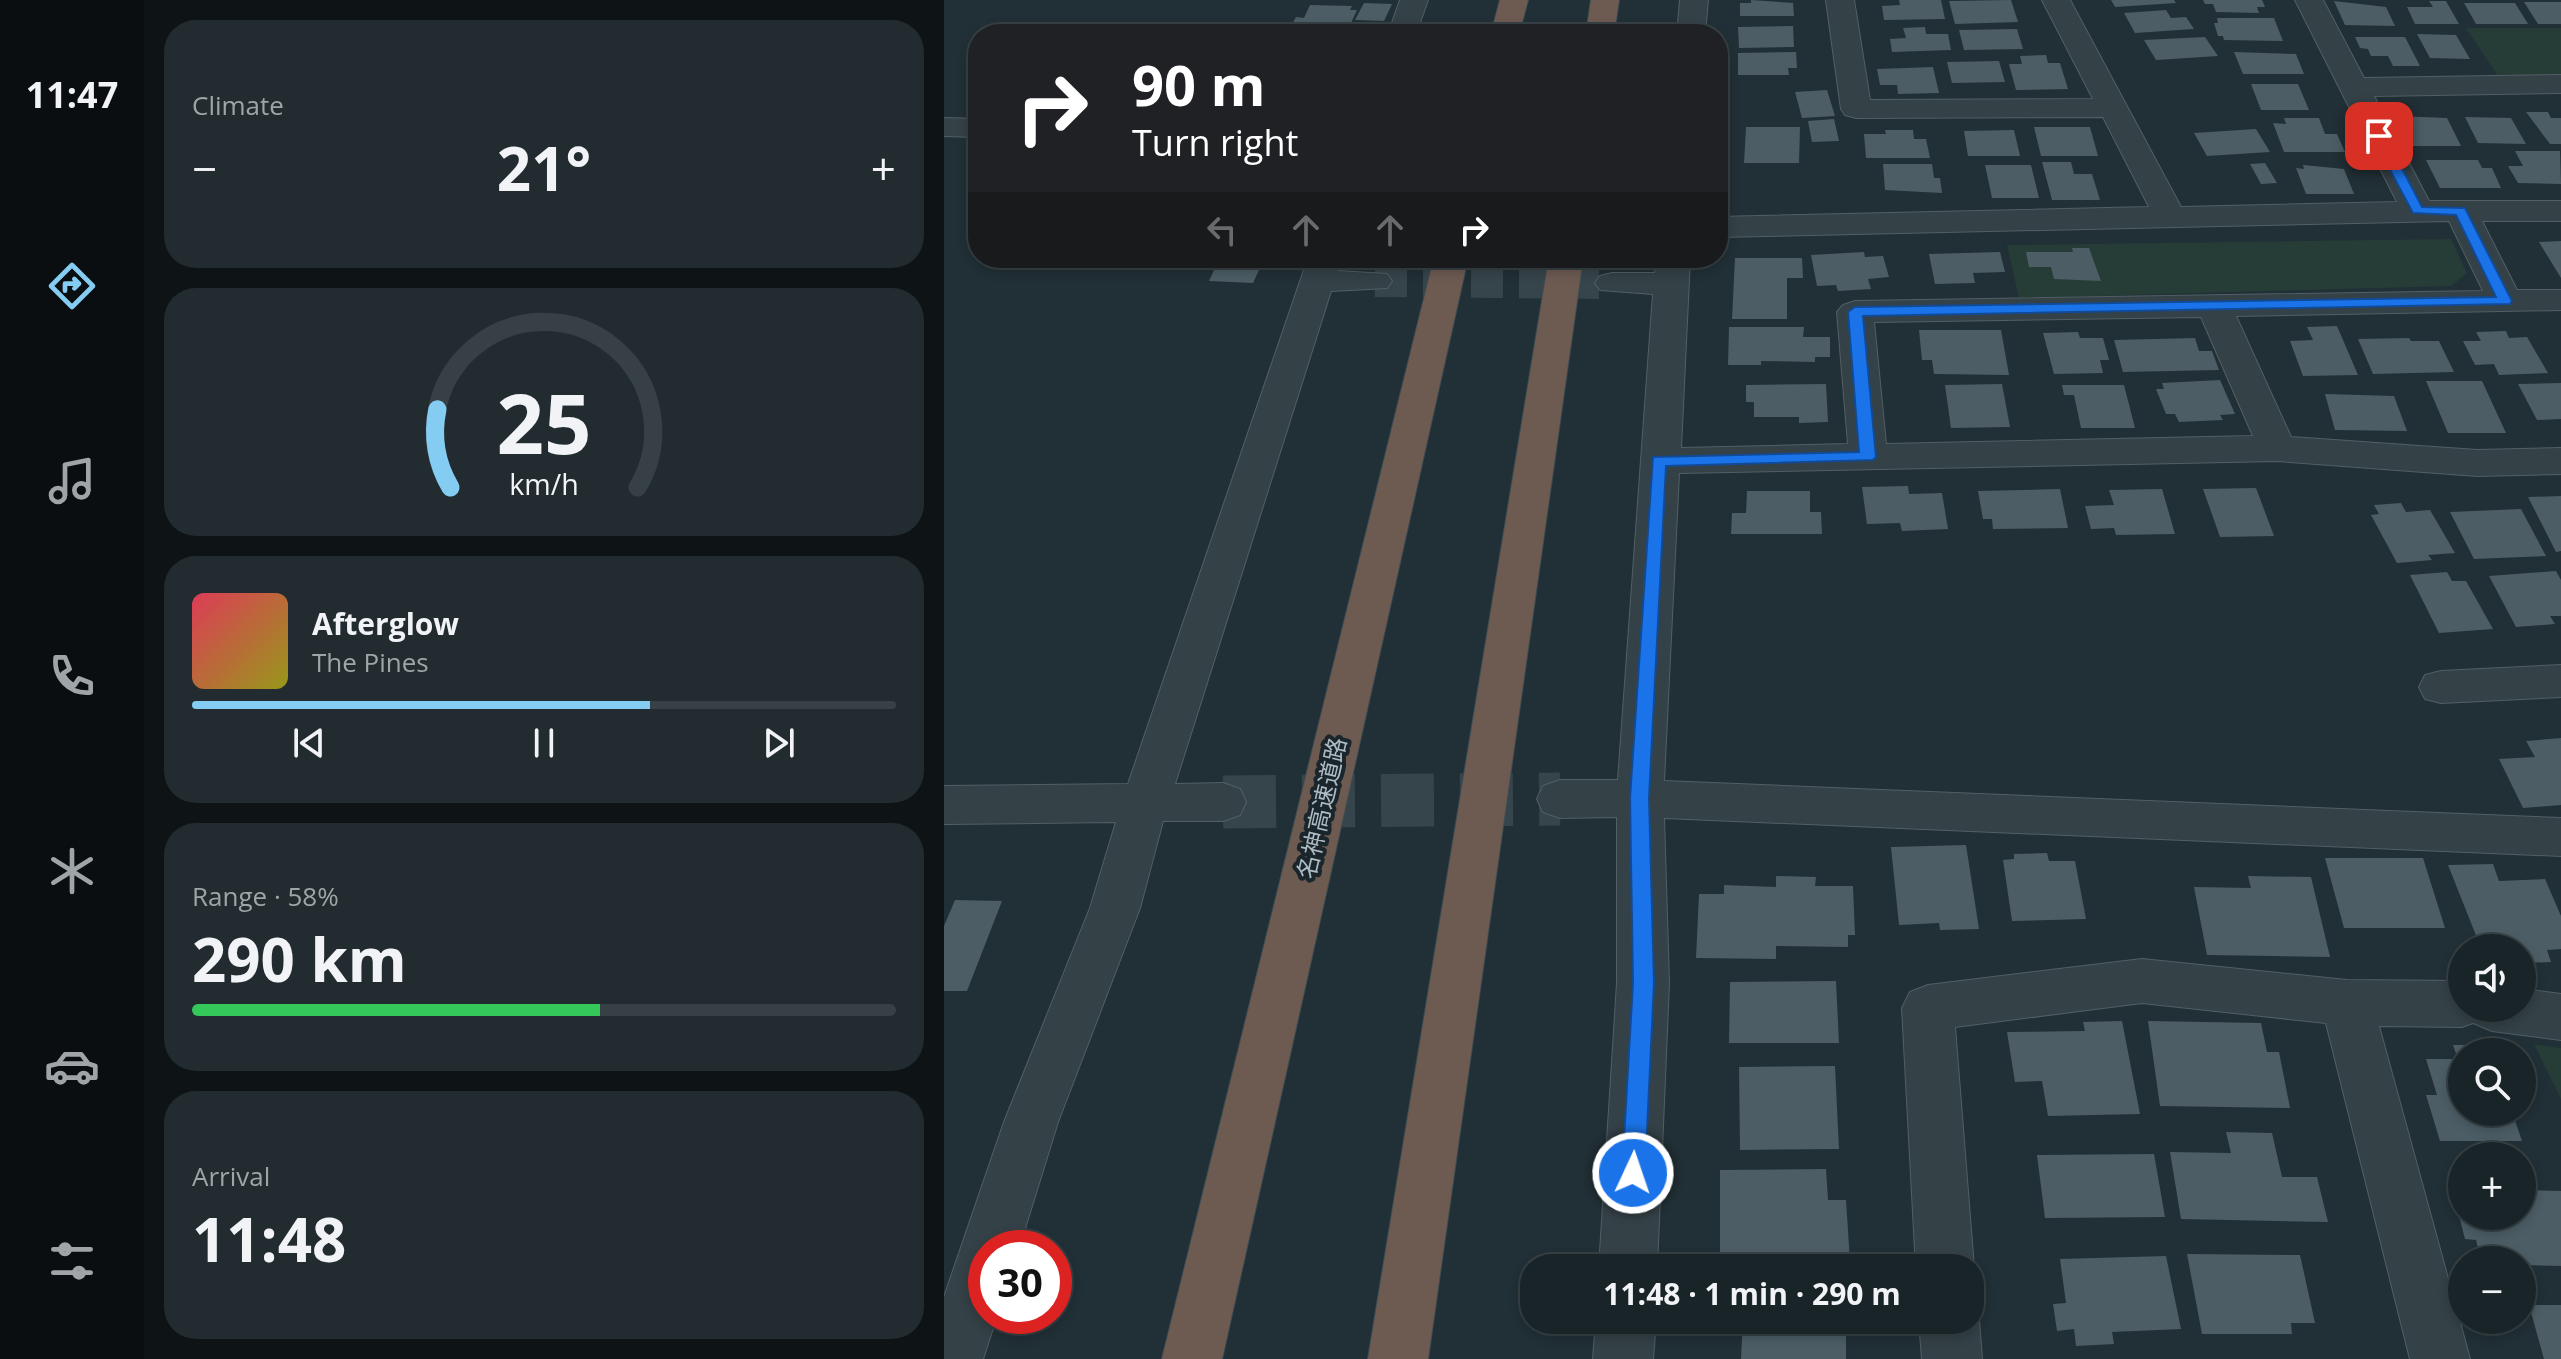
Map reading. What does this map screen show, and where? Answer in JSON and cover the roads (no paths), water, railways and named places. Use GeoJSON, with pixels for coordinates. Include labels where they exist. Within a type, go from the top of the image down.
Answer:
{"type":"FeatureCollection","features":[{"type":"Feature","properties":{"kind":"highway"},"geometry":{"type":"LineString","coordinates":[[1508,24],[1514,0]]}},
{"type":"Feature","properties":{"kind":"highway"},"geometry":{"type":"LineString","coordinates":[[1601,24],[1605,0]]}},
{"type":"Feature","properties":{"kind":"highway","name":"名神高速道路"},"geometry":{"type":"LineString","coordinates":[[1192,1359],[1449,268]]}},
{"type":"Feature","properties":{"kind":"highway"},"geometry":{"type":"LineString","coordinates":[[1398,1359],[1564,268]]}},
{"type":"Feature","properties":{"kind":"street"},"geometry":{"type":"LineString","coordinates":[[1406,24],[1414,0]]}},
{"type":"Feature","properties":{"kind":"street"},"geometry":{"type":"LineString","coordinates":[[1692,24],[1694,0]]}},
{"type":"Feature","properties":{"kind":"street"},"geometry":{"type":"LineString","coordinates":[[1840,0],[1856,109],[2111,108]]}},
{"type":"Feature","properties":{"kind":"street"},"geometry":{"type":"LineString","coordinates":[[2056,0],[2170,216]]}},
{"type":"Feature","properties":{"kind":"street"},"geometry":{"type":"LineString","coordinates":[[2309,0],[2418,211]]}},
{"type":"Feature","properties":{"kind":"street"},"geometry":{"type":"LineString","coordinates":[[2353,87],[2561,84]]}},
{"type":"Feature","properties":{"kind":"street"},"geometry":{"type":"LineString","coordinates":[[944,127],[968,128]]}},
{"type":"Feature","properties":{"kind":"street"},"geometry":{"type":"LineString","coordinates":[[1728,227],[2418,211],[2561,211]]}},
{"type":"Feature","properties":{"kind":"street"},"geometry":{"type":"LineString","coordinates":[[2461,211],[2505,301]]}},
{"type":"Feature","properties":{"kind":"street"},"geometry":{"type":"LineString","coordinates":[[996,1230],[1031,1122],[1115,908],[1145,803],[1320,270],[1375,281]]}},
{"type":"Feature","properties":{"kind":"street"},"geometry":{"type":"LineString","coordinates":[[1612,283],[1672,271],[1640,798],[1643,983],[1629,1254]]}},
{"type":"Feature","properties":{"kind":"street"},"geometry":{"type":"LineString","coordinates":[[1868,457],[1855,312],[2561,300]]}},
{"type":"Feature","properties":{"kind":"street"},"geometry":{"type":"LineString","coordinates":[[2214,306],[2277,448]]}},
{"type":"Feature","properties":{"kind":"street"},"geometry":{"type":"LineString","coordinates":[[1659,461],[2277,448],[2477,463],[2561,461]]}},
{"type":"Feature","properties":{"kind":"street"},"geometry":{"type":"LineString","coordinates":[[2441,687],[2561,681]]}},
{"type":"Feature","properties":{"kind":"street"},"geometry":{"type":"LineString","coordinates":[[1560,799],[1640,798],[2557,845]]}},
{"type":"Feature","properties":{"kind":"street"},"geometry":{"type":"LineString","coordinates":[[944,805],[1223,802]]}},
{"type":"Feature","properties":{"kind":"street"},"geometry":{"type":"LineString","coordinates":[[1944,1254],[1928,1008],[2142,981],[2347,1003],[2448,1004]]}},
{"type":"Feature","properties":{"kind":"street"},"geometry":{"type":"LineString","coordinates":[[2347,1003],[2440,1359]]}},
{"type":"Feature","properties":{"kind":"street"},"geometry":{"type":"LineString","coordinates":[[2536,1014],[2561,1017]]}},
{"type":"Feature","properties":{"kind":"street"},"geometry":{"type":"LineString","coordinates":[[953,1359],[968,1314]]}},
{"type":"Feature","properties":{"kind":"street"},"geometry":{"type":"LineString","coordinates":[[1623,1359],[1625,1334]]}},
{"type":"Feature","properties":{"kind":"street"},"geometry":{"type":"LineString","coordinates":[[1950,1334],[1952,1359]]}},
{"type":"Feature","properties":{"kind":"tunnel"},"geometry":{"type":"LineString","coordinates":[[1375,281],[1612,283]]}},
{"type":"Feature","properties":{"kind":"tunnel"},"geometry":{"type":"LineString","coordinates":[[1223,802],[1560,799]]}}]}
